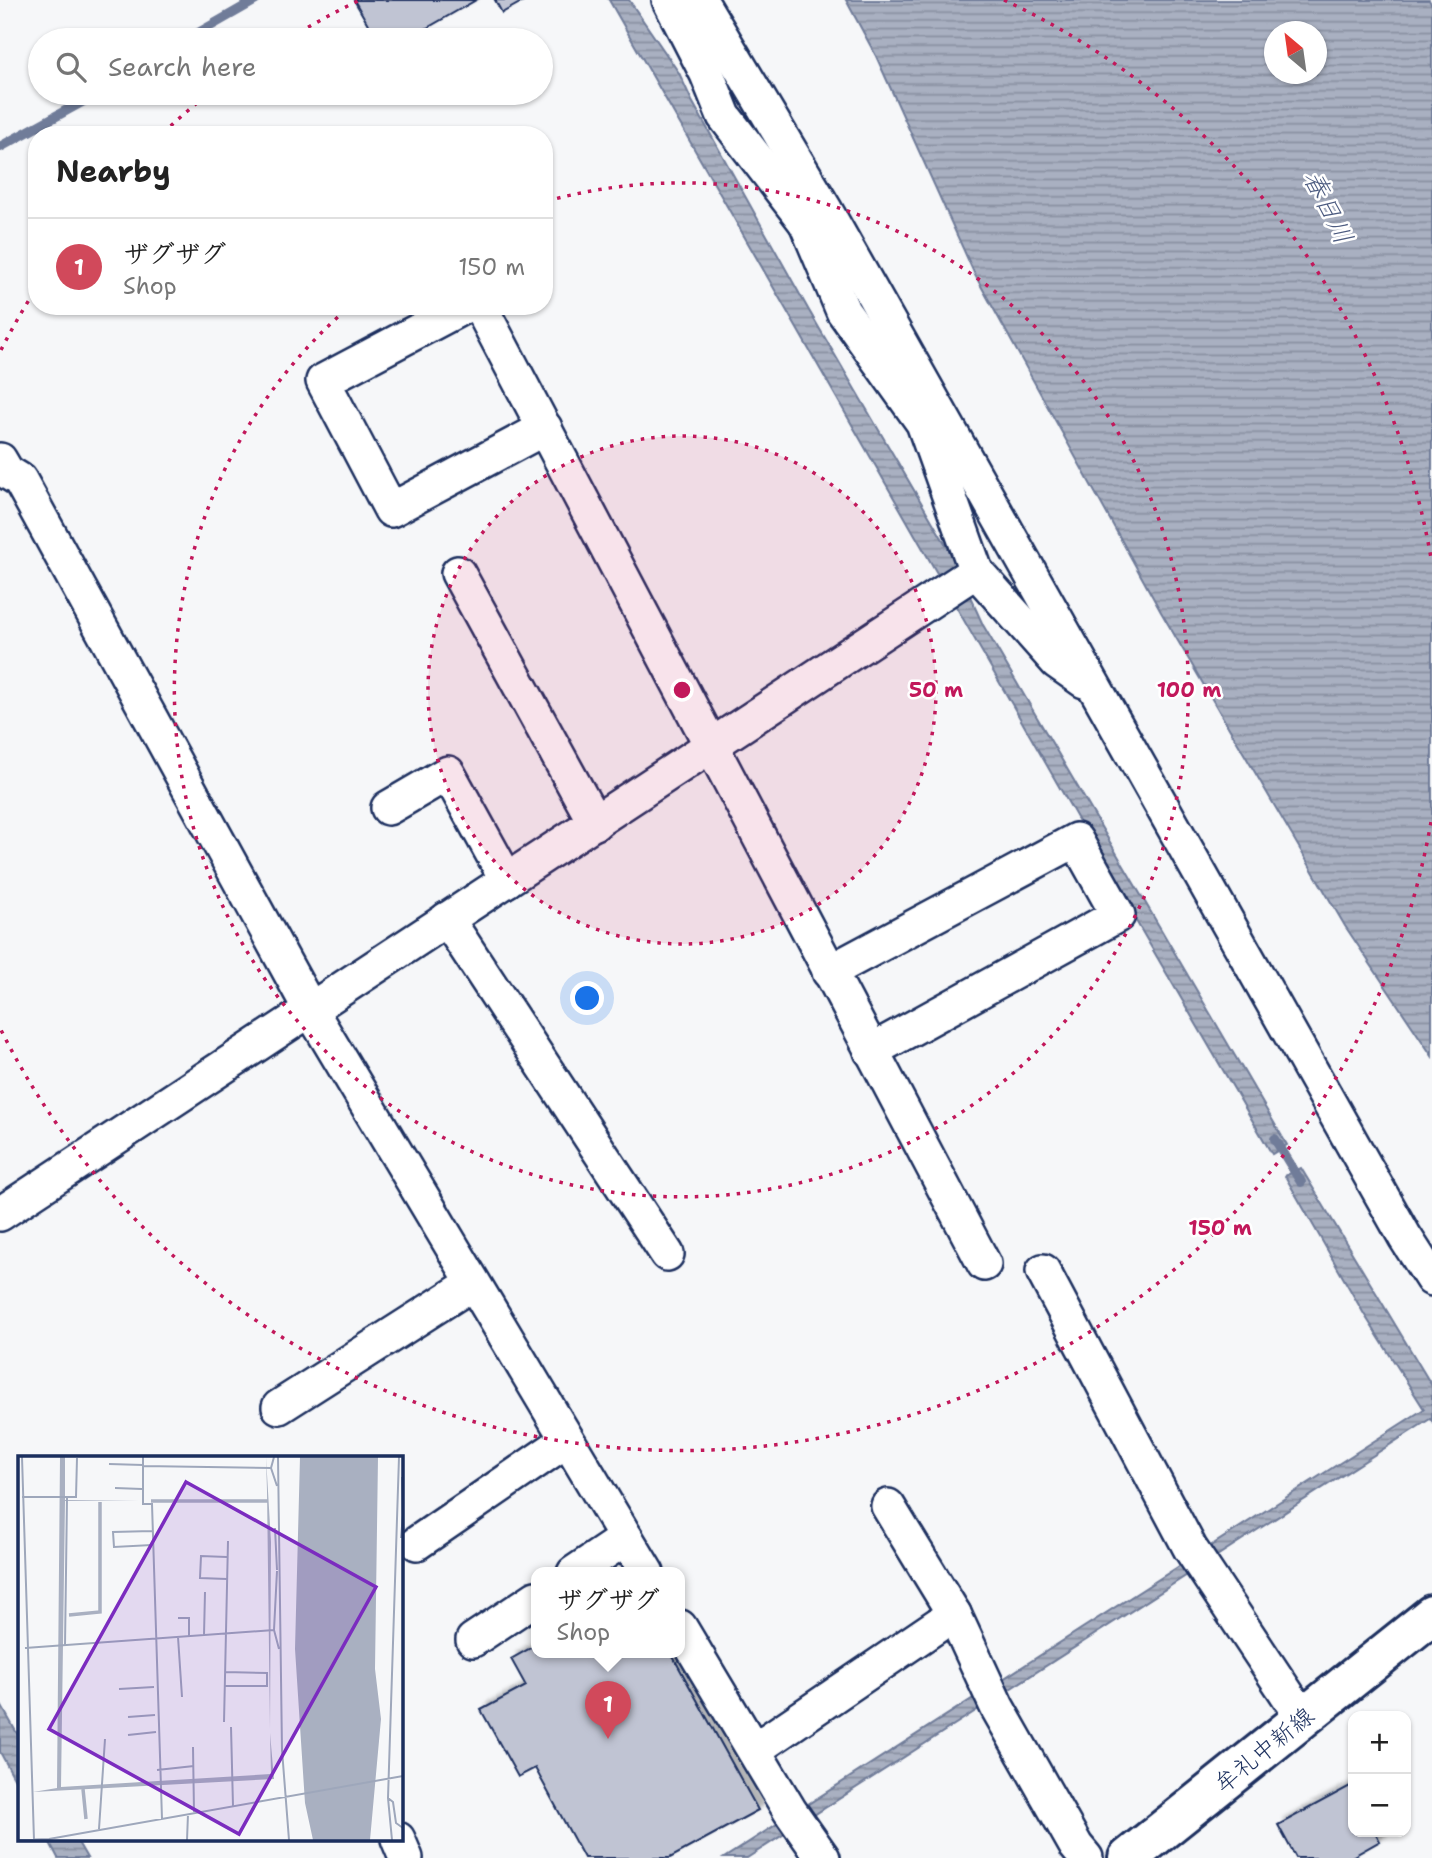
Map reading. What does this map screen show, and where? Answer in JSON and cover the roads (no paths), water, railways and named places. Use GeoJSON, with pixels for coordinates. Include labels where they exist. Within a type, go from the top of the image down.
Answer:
{"type":"FeatureCollection","features":[{"type":"Feature","properties":{"kind":"main road","name":"牟礼中新線"},"geometry":{"type":"LineString","coordinates":[[1128,1858],[1432,1615]]}},
{"type":"Feature","properties":{"kind":"street"},"geometry":{"type":"LineString","coordinates":[[669,0],[724,116],[816,217]]}},
{"type":"Feature","properties":{"kind":"street"},"geometry":{"type":"LineString","coordinates":[[700,0],[816,217],[932,419],[1097,690],[1398,1225],[1432,1279]]}},
{"type":"Feature","properties":{"kind":"street"},"geometry":{"type":"LineString","coordinates":[[448,315],[323,381],[391,510],[545,428]]}},
{"type":"Feature","properties":{"kind":"street"},"geometry":{"type":"LineString","coordinates":[[485,315],[984,1264]]}},
{"type":"Feature","properties":{"kind":"street"},"geometry":{"type":"LineString","coordinates":[[932,419],[976,570],[1057,662],[1097,690]]}},
{"type":"Feature","properties":{"kind":"street"},"geometry":{"type":"LineString","coordinates":[[2,470],[20,480],[310,1009],[643,1567]]}},
{"type":"Feature","properties":{"kind":"street"},"geometry":{"type":"LineString","coordinates":[[0,1214],[976,570]]}},
{"type":"Feature","properties":{"kind":"street"},"geometry":{"type":"LineString","coordinates":[[458,573],[595,822]]}},
{"type":"Feature","properties":{"kind":"street"},"geometry":{"type":"LineString","coordinates":[[388,808],[448,773],[507,880]]}},
{"type":"Feature","properties":{"kind":"street"},"geometry":{"type":"LineString","coordinates":[[829,972],[1076,840],[1118,915],[871,1052]]}},
{"type":"Feature","properties":{"kind":"street"},"geometry":{"type":"LineString","coordinates":[[447,919],[667,1254]]}},
{"type":"Feature","properties":{"kind":"street"},"geometry":{"type":"LineString","coordinates":[[1043,1271],[1199,1561],[1303,1718]]}},
{"type":"Feature","properties":{"kind":"street"},"geometry":{"type":"LineString","coordinates":[[279,1407],[473,1283]]}},
{"type":"Feature","properties":{"kind":"street"},"geometry":{"type":"LineString","coordinates":[[416,1543],[567,1440]]}},
{"type":"Feature","properties":{"kind":"street"},"geometry":{"type":"LineString","coordinates":[[888,1506],[954,1614],[991,1693],[1076,1846],[1086,1858]]}},
{"type":"Feature","properties":{"kind":"street"},"geometry":{"type":"LineString","coordinates":[[584,1567],[626,1538]]}},
{"type":"Feature","properties":{"kind":"street"},"geometry":{"type":"LineString","coordinates":[[473,1640],[531,1601]]}},
{"type":"Feature","properties":{"kind":"street"},"geometry":{"type":"LineString","coordinates":[[754,1750],[954,1614]]}},
{"type":"Feature","properties":{"kind":"street"},"geometry":{"type":"LineString","coordinates":[[685,1635],[796,1820],[823,1858]]}},
{"type":"Feature","properties":{"kind":"street"},"geometry":{"type":"LineString","coordinates":[[398,1840],[406,1858]]}},
{"type":"Feature","properties":{"kind":"water"},"geometry":{"type":"Polygon","coordinates":[[[609,0],[629,0],[679,73],[808,309],[949,550],[983,625],[1287,1145],[1272,1154],[1136,921],[609,0]]]}},
{"type":"Feature","properties":{"kind":"water","name":"春日川"},"geometry":{"type":"Polygon","coordinates":[[[846,0],[1429,0],[1432,5],[1432,1056],[1345,926],[1161,612],[975,275],[876,56],[846,0]]]}},
{"type":"Feature","properties":{"kind":"water"},"geometry":{"type":"Polygon","coordinates":[[[1301,1168],[1432,1386],[1432,1421],[1430,1419],[747,1858],[724,1858],[1424,1409],[1364,1314],[1285,1176],[1301,1168]]]}},
{"type":"Feature","properties":{"kind":"water"},"geometry":{"type":"Polygon","coordinates":[[[0,1703],[18,1735],[18,1785],[0,1752],[0,1703]]]}},
{"type":"Feature","properties":{"kind":"water"},"geometry":{"type":"Polygon","coordinates":[[[49,1840],[77,1840],[87,1858],[58,1858],[49,1840]]]}},
{"type":"Feature","properties":{"kind":"waterway"},"geometry":{"type":"LineString","coordinates":[[207,28],[256,0]]}},
{"type":"Feature","properties":{"kind":"waterway"},"geometry":{"type":"LineString","coordinates":[[38,126],[76,105]]}},
{"type":"Feature","properties":{"kind":"waterway"},"geometry":{"type":"LineString","coordinates":[[0,147],[28,132]]}},
{"type":"Feature","properties":{"kind":"waterway"},"geometry":{"type":"LineString","coordinates":[[1275,1139],[1301,1182]]}},
{"type":"Feature","properties":{"kind":"place","name":"ザグザグ"},"geometry":{"type":"Point","coordinates":[608,1739]}}]}
